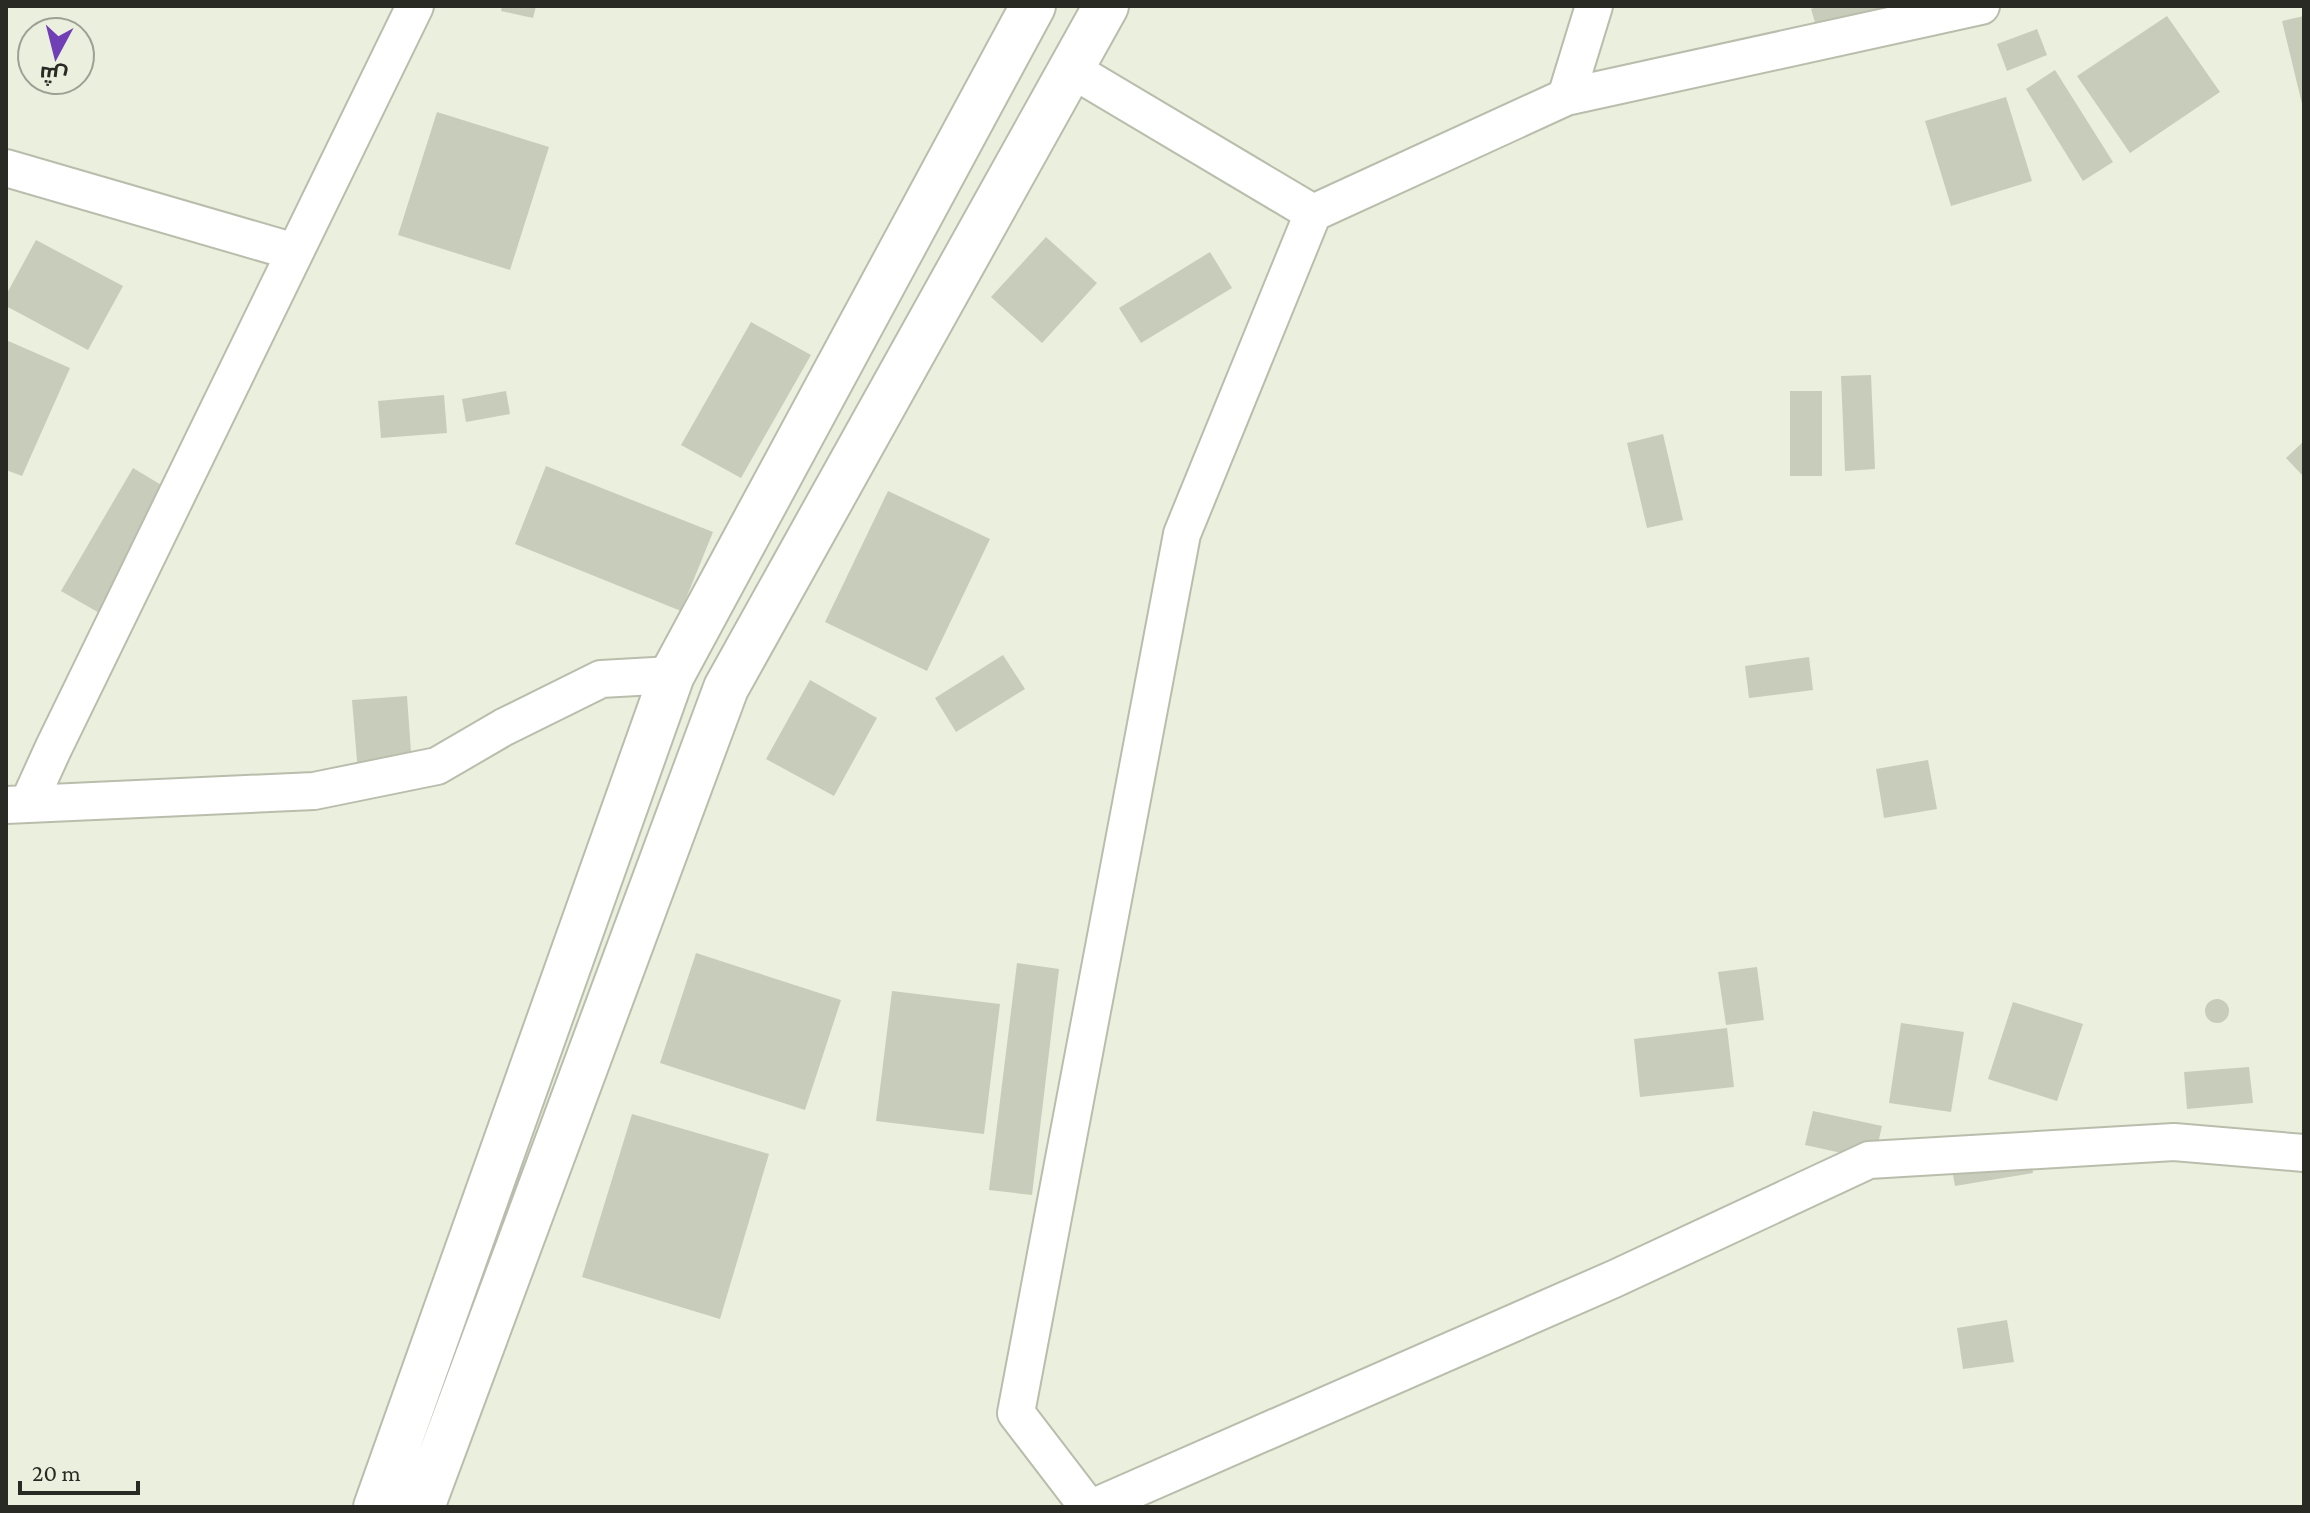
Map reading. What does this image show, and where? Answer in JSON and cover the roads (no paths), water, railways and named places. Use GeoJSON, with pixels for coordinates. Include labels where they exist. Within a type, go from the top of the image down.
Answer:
{"type":"FeatureCollection","features":[{"type":"Feature","properties":{"kind":"main road"},"geometry":{"type":"LineString","coordinates":[[376,1507],[672,675],[1033,6]]}},
{"type":"Feature","properties":{"kind":"main road"},"geometry":{"type":"LineString","coordinates":[[422,1507],[726,688],[1106,6]]}},
{"type":"Feature","properties":{"kind":"street"},"geometry":{"type":"LineString","coordinates":[[17,805],[53,749],[415,6]]}},
{"type":"Feature","properties":{"kind":"street"},"geometry":{"type":"LineString","coordinates":[[1566,97],[1594,6]]}},
{"type":"Feature","properties":{"kind":"street"},"geometry":{"type":"LineString","coordinates":[[1981,6],[1566,97],[1313,213],[1182,534],[1016,1413],[1091,1507],[1614,1279],[1869,1160],[2174,1142],[2304,1153]]}},
{"type":"Feature","properties":{"kind":"street"},"geometry":{"type":"LineString","coordinates":[[1071,69],[1313,213]]}},
{"type":"Feature","properties":{"kind":"street"},"geometry":{"type":"LineString","coordinates":[[6,168],[295,252]]}},
{"type":"Feature","properties":{"kind":"street"},"geometry":{"type":"LineString","coordinates":[[17,805],[314,791],[437,766],[504,727],[601,679],[672,675]]}}]}
